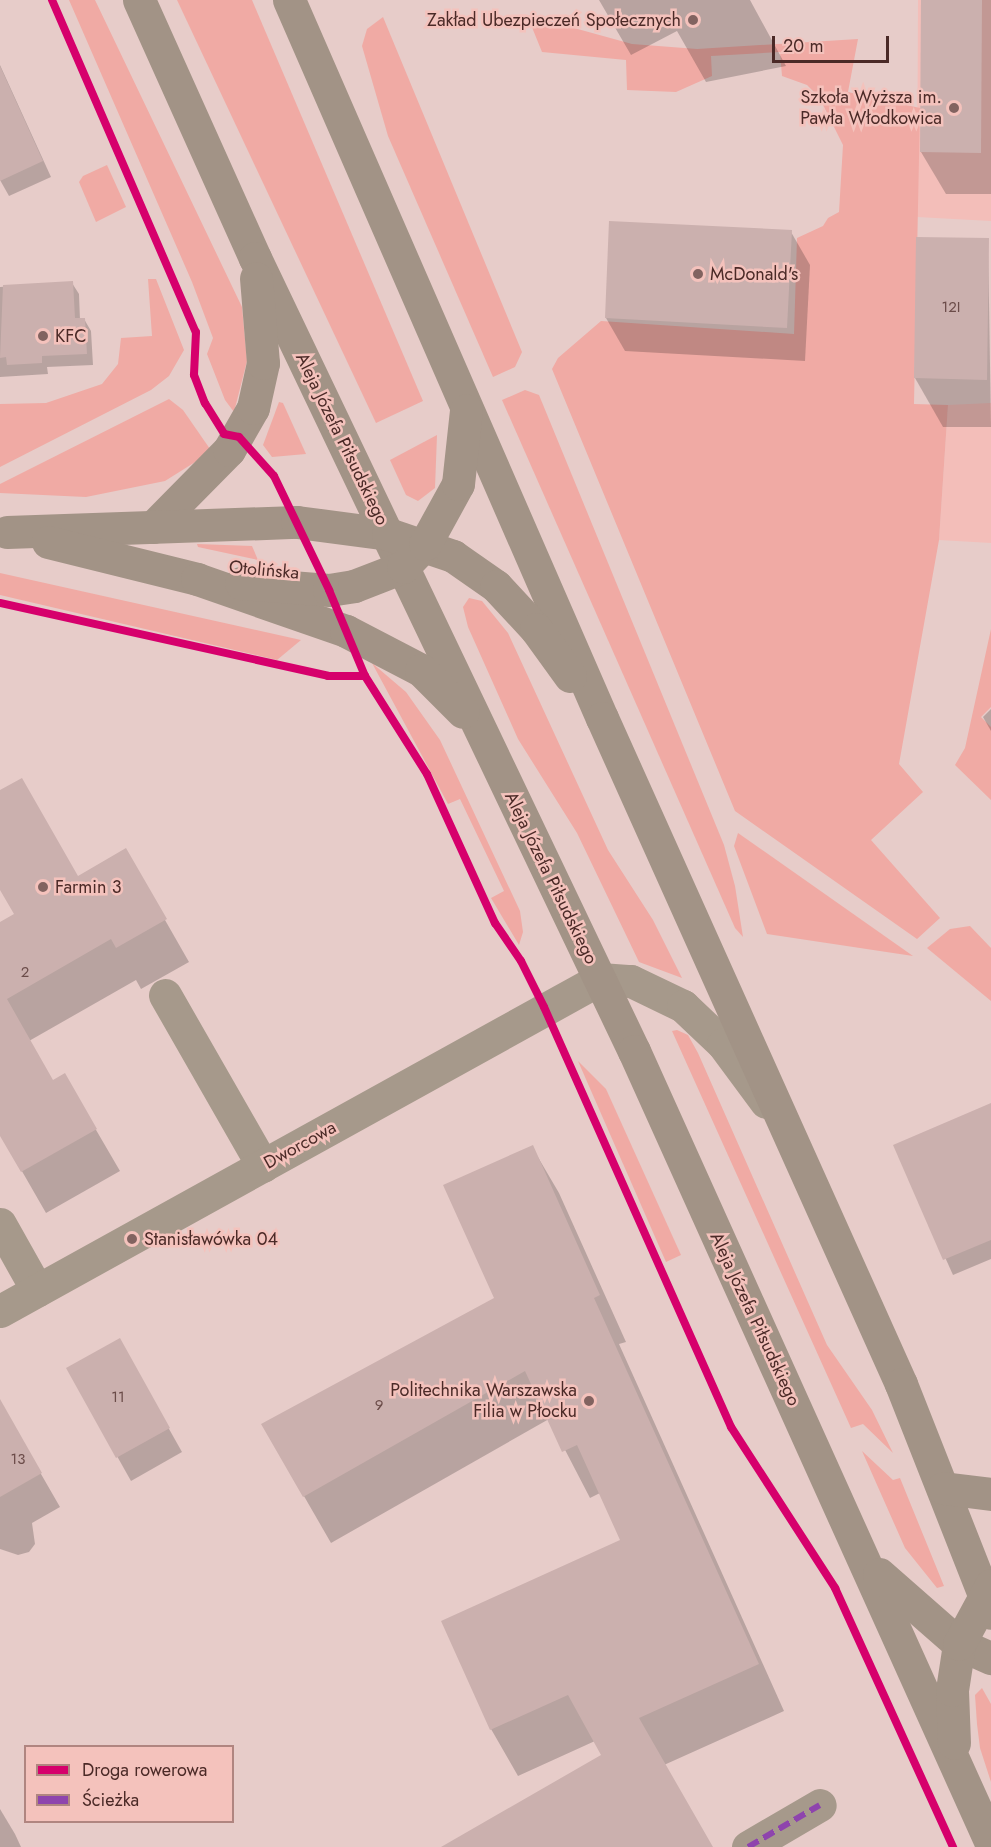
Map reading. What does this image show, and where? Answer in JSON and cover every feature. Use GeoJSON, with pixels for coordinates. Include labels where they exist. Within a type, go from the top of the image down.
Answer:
{"type":"FeatureCollection","features":[{"type":"Feature","properties":{"kind":"main road","name":"Aleja Józefa Piłsudskiego"},"geometry":{"type":"LineString","coordinates":[[139,0],[255,258],[388,534]]}},
{"type":"Feature","properties":{"kind":"main road"},"geometry":{"type":"LineString","coordinates":[[289,0],[602,718],[792,1137],[989,1598],[959,1644],[952,1690],[955,1760]]}},
{"type":"Feature","properties":{"kind":"main road"},"geometry":{"type":"LineString","coordinates":[[153,527],[229,450],[253,408],[263,363],[255,258]]}},
{"type":"Feature","properties":{"kind":"main road"},"geometry":{"type":"LineString","coordinates":[[414,556],[458,484],[466,404]]}},
{"type":"Feature","properties":{"kind":"main road","name":"Otolińska"},"geometry":{"type":"LineString","coordinates":[[4,532],[297,522],[388,534],[414,556]]}},
{"type":"Feature","properties":{"kind":"main road","name":"Otolińska"},"geometry":{"type":"LineString","coordinates":[[4,532],[198,579],[346,631],[392,652],[421,670],[460,707],[491,753]]}},
{"type":"Feature","properties":{"kind":"main road","name":"Aleja Józefa Piłsudskiego"},"geometry":{"type":"LineString","coordinates":[[414,556],[491,753],[600,979],[991,1843]]}},
{"type":"Feature","properties":{"kind":"main road","name":"Otolińska"},"geometry":{"type":"LineString","coordinates":[[198,579],[329,590],[362,584],[414,556],[453,556],[496,586],[536,629],[602,718]]}},
{"type":"Feature","properties":{"kind":"main road"},"geometry":{"type":"LineString","coordinates":[[943,1488],[991,1494]]}},
{"type":"Feature","properties":{"kind":"main road"},"geometry":{"type":"LineString","coordinates":[[863,1557],[898,1594],[959,1644],[991,1658]]}},
{"type":"Feature","properties":{"kind":"street"},"geometry":{"type":"LineString","coordinates":[[600,979],[631,981],[683,1006],[723,1044],[792,1137]]}},
{"type":"Feature","properties":{"kind":"street","name":"Dworcowa"},"geometry":{"type":"LineString","coordinates":[[0,1311],[600,979]]}},
{"type":"Feature","properties":{"kind":"street"},"geometry":{"type":"LineString","coordinates":[[165,995],[263,1166]]}},
{"type":"Feature","properties":{"kind":"street"},"geometry":{"type":"LineString","coordinates":[[0,1224],[37,1290]]}},
{"type":"Feature","properties":{"kind":"street"},"geometry":{"type":"LineString","coordinates":[[748,1847],[820,1805]]}},
{"type":"Feature","properties":{"kind":"shaded area"},"geometry":{"type":"Polygon","coordinates":[[[69,0],[95,0],[242,307],[247,361],[234,412],[225,400],[207,354],[213,338],[192,282],[69,0]]]}},
{"type":"Feature","properties":{"kind":"shaded area"},"geometry":{"type":"Polygon","coordinates":[[[177,0],[252,0],[423,401],[376,423],[177,0]]]}},
{"type":"Feature","properties":{"kind":"shaded area","name":"Szkoła Wyższa im. Pawła Włodkowica"},"geometry":{"type":"Polygon","coordinates":[[[918,0],[991,0],[991,221],[917,217],[918,0]]]}},
{"type":"Feature","properties":{"kind":"shaded area"},"geometry":{"type":"Polygon","coordinates":[[[527,15],[632,44],[697,49],[858,39],[848,92],[920,108],[914,404],[948,405],[939,540],[899,764],[923,792],[871,840],[940,918],[917,939],[735,811],[552,369],[558,358],[601,321],[794,334],[797,238],[823,226],[828,218],[839,212],[843,145],[819,97],[807,85],[782,76],[780,52],[711,56],[712,76],[676,92],[627,90],[626,60],[542,52],[527,15]]]}},
{"type":"Feature","properties":{"kind":"shaded area"},"geometry":{"type":"Polygon","coordinates":[[[383,17],[522,352],[515,367],[493,377],[388,136],[362,46],[367,29],[383,17]]]}},
{"type":"Feature","properties":{"kind":"shaded area"},"geometry":{"type":"Polygon","coordinates":[[[107,165],[126,207],[96,222],[79,182],[83,176],[107,165]]]}},
{"type":"Feature","properties":{"kind":"shaded area"},"geometry":{"type":"Polygon","coordinates":[[[148,279],[156,279],[184,350],[169,376],[151,390],[0,467],[0,404],[46,403],[102,384],[118,364],[121,338],[152,336],[148,279]]]}},
{"type":"Feature","properties":{"kind":"shaded area"},"geometry":{"type":"Polygon","coordinates":[[[525,390],[539,395],[724,845],[735,886],[743,937],[735,928],[502,400],[525,390]]]}},
{"type":"Feature","properties":{"kind":"shaded area"},"geometry":{"type":"Polygon","coordinates":[[[169,399],[183,410],[210,449],[200,459],[165,481],[86,497],[0,493],[0,484],[169,399]]]}},
{"type":"Feature","properties":{"kind":"shaded area"},"geometry":{"type":"Polygon","coordinates":[[[279,402],[283,403],[306,454],[272,457],[263,445],[279,402]]]}},
{"type":"Feature","properties":{"kind":"shaded area"},"geometry":{"type":"Polygon","coordinates":[[[991,403],[991,543],[939,540],[948,405],[991,403]]]}},
{"type":"Feature","properties":{"kind":"shaded area"},"geometry":{"type":"Polygon","coordinates":[[[437,435],[435,488],[418,501],[406,495],[390,460],[437,435]]]}},
{"type":"Feature","properties":{"kind":"shaded area"},"geometry":{"type":"Polygon","coordinates":[[[197,544],[252,546],[258,560],[198,547],[197,544]]]}},
{"type":"Feature","properties":{"kind":"shaded area"},"geometry":{"type":"Polygon","coordinates":[[[0,573],[301,640],[277,660],[0,595],[0,573]]]}},
{"type":"Feature","properties":{"kind":"shaded area"},"geometry":{"type":"Polygon","coordinates":[[[469,598],[482,601],[508,633],[608,850],[653,920],[682,978],[639,962],[577,833],[518,739],[468,627],[463,607],[469,598]]]}},
{"type":"Feature","properties":{"kind":"shaded area"},"geometry":{"type":"Polygon","coordinates":[[[991,629],[991,707],[981,717],[991,727],[991,800],[955,765],[965,748],[991,629]]]}},
{"type":"Feature","properties":{"kind":"shaded area"},"geometry":{"type":"Polygon","coordinates":[[[372,663],[406,692],[440,740],[520,911],[523,932],[519,945],[491,898],[504,891],[460,799],[448,804],[372,663]]]}},
{"type":"Feature","properties":{"kind":"shaded area"},"geometry":{"type":"Polygon","coordinates":[[[738,833],[913,956],[767,934],[734,846],[738,833]]]}},
{"type":"Feature","properties":{"kind":"shaded area"},"geometry":{"type":"Polygon","coordinates":[[[970,926],[991,948],[991,1001],[927,948],[950,929],[970,926]]]}},
{"type":"Feature","properties":{"kind":"shaded area"},"geometry":{"type":"Polygon","coordinates":[[[677,1030],[688,1035],[698,1053],[827,1345],[872,1410],[893,1453],[863,1424],[851,1428],[672,1031],[677,1030]]]}},
{"type":"Feature","properties":{"kind":"shaded area"},"geometry":{"type":"Polygon","coordinates":[[[578,1061],[606,1089],[681,1255],[666,1262],[578,1061]]]}},
{"type":"Feature","properties":{"kind":"shaded area"},"geometry":{"type":"Polygon","coordinates":[[[862,1451],[893,1480],[900,1478],[944,1586],[937,1588],[905,1548],[862,1451]]]}},
{"type":"Feature","properties":{"kind":"shaded area"},"geometry":{"type":"Polygon","coordinates":[[[982,1688],[991,1704],[991,1782],[980,1748],[977,1724],[975,1695],[982,1688]]]}},
{"type":"Feature","properties":{"kind":"building"},"geometry":{"type":"Polygon","coordinates":[[[921,0],[982,0],[981,153],[920,152],[921,0]]]}},
{"type":"Feature","properties":{"kind":"building"},"geometry":{"type":"Polygon","coordinates":[[[0,66],[43,161],[0,181],[0,66]]]}},
{"type":"Feature","properties":{"kind":"building","name":"McDonald's"},"geometry":{"type":"Polygon","coordinates":[[[609,221],[792,230],[787,328],[605,318],[609,221]]]}},
{"type":"Feature","properties":{"kind":"building"},"geometry":{"type":"Polygon","coordinates":[[[916,237],[989,238],[987,380],[914,378],[916,237]]]}},
{"type":"Feature","properties":{"kind":"building","name":"KFC"},"geometry":{"type":"Polygon","coordinates":[[[73,281],[75,318],[85,318],[87,354],[42,356],[42,363],[7,365],[6,357],[0,358],[3,285],[73,281]]]}},
{"type":"Feature","properties":{"kind":"building"},"geometry":{"type":"Polygon","coordinates":[[[22,778],[78,876],[126,848],[167,919],[116,948],[111,939],[7,999],[53,1080],[65,1073],[97,1129],[21,1172],[0,1136],[0,922],[14,914],[0,890],[0,790],[22,778]]]}},
{"type":"Feature","properties":{"kind":"building"},"geometry":{"type":"Polygon","coordinates":[[[991,1103],[991,1240],[943,1260],[893,1145],[991,1103]]]}},
{"type":"Feature","properties":{"kind":"building"},"geometry":{"type":"Polygon","coordinates":[[[533,1145],[600,1295],[594,1298],[759,1664],[639,1718],[713,1847],[441,1847],[601,1755],[568,1695],[490,1730],[441,1621],[620,1540],[577,1445],[562,1452],[525,1371],[303,1497],[261,1424],[494,1298],[443,1185],[533,1145]]]}},
{"type":"Feature","properties":{"kind":"building"},"geometry":{"type":"Polygon","coordinates":[[[120,1338],[170,1428],[116,1458],[66,1368],[120,1338]]]}},
{"type":"Feature","properties":{"kind":"building"},"geometry":{"type":"Polygon","coordinates":[[[0,1399],[42,1473],[0,1497],[0,1399]]]}},
{"type":"Feature","properties":{"kind":"marked path"},"geometry":{"type":"LineString","coordinates":[[748,1847],[820,1805]]}},
{"type":"Feature","properties":{"kind":"cycle path"},"geometry":{"type":"LineString","coordinates":[[52,0],[196,332],[194,375],[205,403],[224,434],[239,437],[274,476],[329,590],[365,676],[427,774],[495,923],[521,961],[544,1007],[731,1427],[835,1588],[953,1847]]}},
{"type":"Feature","properties":{"kind":"cycle path"},"geometry":{"type":"LineString","coordinates":[[0,603],[328,676],[365,676]]}},
{"type":"Feature","properties":{"kind":"place","name":"Zakład Ubezpieczeń Społecznych"},"geometry":{"type":"Point","coordinates":[693,20]}},
{"type":"Feature","properties":{"kind":"place","name":"Szkoła Wyższa im. Pawła Włodkowica"},"geometry":{"type":"Point","coordinates":[954,108]}},
{"type":"Feature","properties":{"kind":"place","name":"McDonald's"},"geometry":{"type":"Point","coordinates":[698,274]}},
{"type":"Feature","properties":{"kind":"place","name":"KFC"},"geometry":{"type":"Point","coordinates":[43,336]}},
{"type":"Feature","properties":{"kind":"place","name":"Farmin 3"},"geometry":{"type":"Point","coordinates":[43,887]}},
{"type":"Feature","properties":{"kind":"place","name":"Stanisławówka 04"},"geometry":{"type":"Point","coordinates":[132,1239]}},
{"type":"Feature","properties":{"kind":"place","name":"Politechnika Warszawska Filia w Płocku"},"geometry":{"type":"Point","coordinates":[589,1401]}}]}
